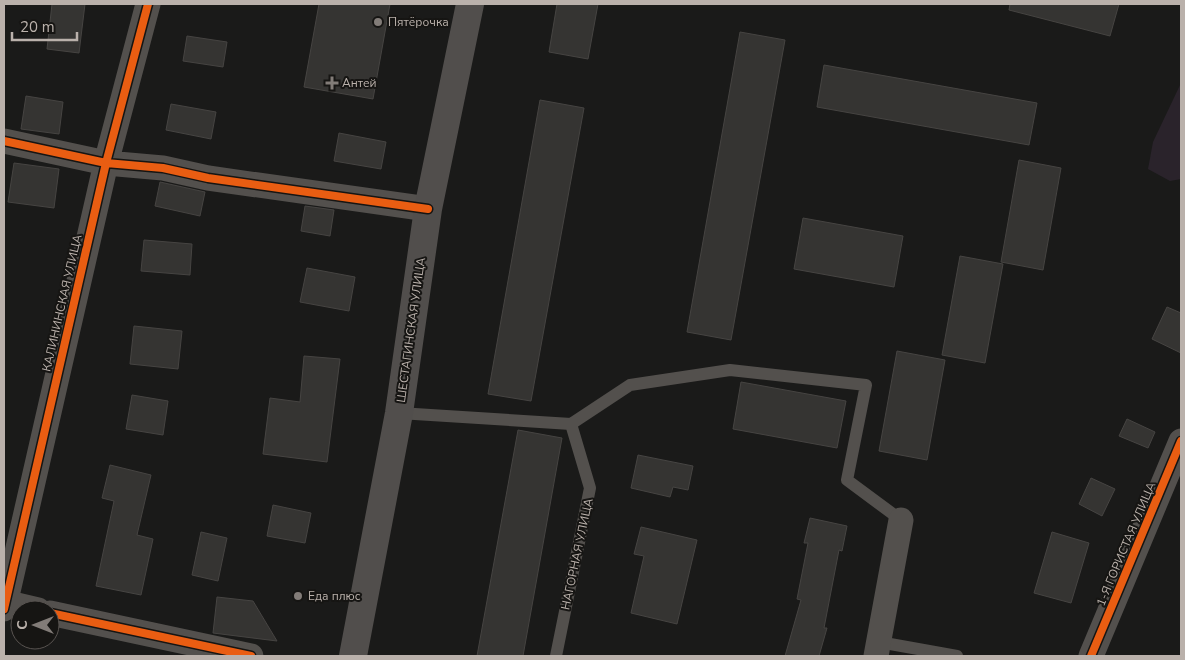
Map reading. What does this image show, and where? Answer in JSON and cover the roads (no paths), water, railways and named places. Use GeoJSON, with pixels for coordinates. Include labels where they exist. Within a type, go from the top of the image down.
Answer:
{"type":"FeatureCollection","features":[{"type":"Feature","properties":{"kind":"main road","name":"ШЕСТАГИНСКАЯ УЛИЦА"},"geometry":{"type":"LineString","coordinates":[[353,656],[398,413],[428,209],[470,4]]}},
{"type":"Feature","properties":{"kind":"street","name":"КАЛИНИНСКАЯ УЛИЦА"},"geometry":{"type":"LineString","coordinates":[[4,605],[106,163],[148,4]]}},
{"type":"Feature","properties":{"kind":"street"},"geometry":{"type":"LineString","coordinates":[[4,141],[106,163],[163,168],[208,178],[428,209]]}},
{"type":"Feature","properties":{"kind":"street","name":"1-Я ГОРИСТАЯ УЛИЦА"},"geometry":{"type":"LineString","coordinates":[[1092,656],[1181,441]]}},
{"type":"Feature","properties":{"kind":"street"},"geometry":{"type":"LineString","coordinates":[[878,649],[901,520]]}},
{"type":"Feature","properties":{"kind":"street"},"geometry":{"type":"LineString","coordinates":[[60,616],[174,649],[251,656]]}},
{"type":"Feature","properties":{"kind":"lane"},"geometry":{"type":"LineString","coordinates":[[398,413],[571,424],[630,385],[730,370],[866,385],[848,480],[901,520]]}},
{"type":"Feature","properties":{"kind":"lane","name":"НАГОРНАЯ УЛИЦА"},"geometry":{"type":"LineString","coordinates":[[556,656],[590,488],[571,424]]}},
{"type":"Feature","properties":{"kind":"lane"},"geometry":{"type":"LineString","coordinates":[[878,649],[958,656]]}},
{"type":"Feature","properties":{"kind":"place","name":"Пятёрочка"},"geometry":{"type":"Point","coordinates":[378,22]}},
{"type":"Feature","properties":{"kind":"place","name":"Антей"},"geometry":{"type":"Point","coordinates":[332,83]}},
{"type":"Feature","properties":{"kind":"place","name":"Еда плюс"},"geometry":{"type":"Point","coordinates":[298,596]}}]}
